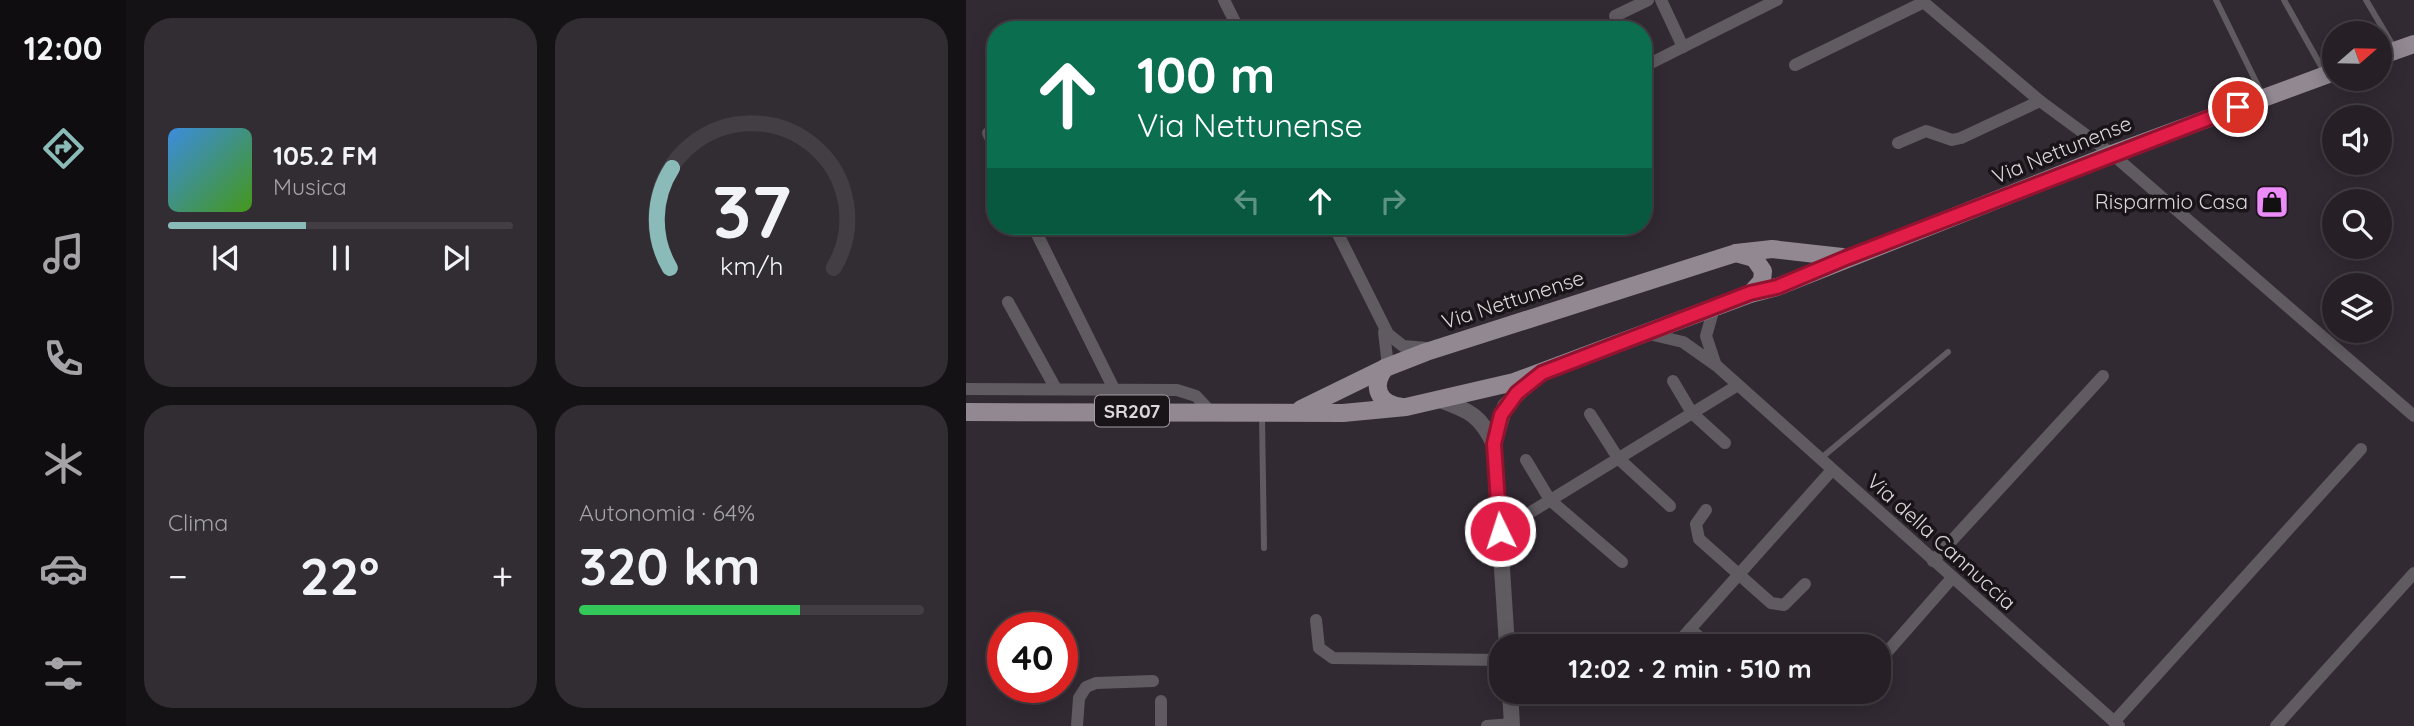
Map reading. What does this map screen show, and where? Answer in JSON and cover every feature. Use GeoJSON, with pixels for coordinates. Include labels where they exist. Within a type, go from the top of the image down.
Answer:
{"type":"FeatureCollection","features":[{"type":"Feature","properties":{"kind":"main road"},"geometry":{"type":"LineString","coordinates":[[2392,52],[2414,44]]}},
{"type":"Feature","properties":{"kind":"main road","name":"Via Nettunense"},"geometry":{"type":"LineString","coordinates":[[966,412],[1343,413],[1405,407],[1484,391],[1649,334],[1750,293],[1772,289],[2112,154],[2322,76]]}},
{"type":"Feature","properties":{"kind":"main road","name":"Via Nettunense"},"geometry":{"type":"LineString","coordinates":[[1297,411],[1387,367],[1452,342],[1736,253],[1772,248],[1846,258]]}},
{"type":"Feature","properties":{"kind":"main road"},"geometry":{"type":"LineString","coordinates":[[1736,253],[1754,258],[1763,271],[1762,281],[1750,293]]}},
{"type":"Feature","properties":{"kind":"main road"},"geometry":{"type":"LineString","coordinates":[[1387,367],[1377,380],[1378,393],[1391,405],[1405,407]]}},
{"type":"Feature","properties":{"kind":"street"},"geometry":{"type":"LineString","coordinates":[[1224,0],[1234,21]]}},
{"type":"Feature","properties":{"kind":"street"},"geometry":{"type":"LineString","coordinates":[[1615,16],[1648,0]]}},
{"type":"Feature","properties":{"kind":"street"},"geometry":{"type":"LineString","coordinates":[[1661,0],[1683,47]]}},
{"type":"Feature","properties":{"kind":"street"},"geometry":{"type":"LineString","coordinates":[[1652,62],[1777,0]]}},
{"type":"Feature","properties":{"kind":"street"},"geometry":{"type":"LineString","coordinates":[[1795,65],[1922,1],[2040,101],[2112,154],[2414,416]]}},
{"type":"Feature","properties":{"kind":"street"},"geometry":{"type":"LineString","coordinates":[[1898,143],[1926,131],[1952,140],[1961,138],[2040,101]]}},
{"type":"Feature","properties":{"kind":"street"},"geometry":{"type":"LineString","coordinates":[[1037,235],[1114,389]]}},
{"type":"Feature","properties":{"kind":"street"},"geometry":{"type":"LineString","coordinates":[[1338,235],[1382,325],[1388,346],[1387,367]]}},
{"type":"Feature","properties":{"kind":"street"},"geometry":{"type":"LineString","coordinates":[[1008,302],[1056,389]]}},
{"type":"Feature","properties":{"kind":"street"},"geometry":{"type":"LineString","coordinates":[[1714,308],[1706,341],[1717,366]]}},
{"type":"Feature","properties":{"kind":"street"},"geometry":{"type":"LineString","coordinates":[[1382,325],[1396,341],[1410,348],[1452,342]]}},
{"type":"Feature","properties":{"kind":"street","name":"Via della Cannuccia"},"geometry":{"type":"LineString","coordinates":[[1649,334],[1683,342],[1717,366],[2117,724]]}},
{"type":"Feature","properties":{"kind":"street"},"geometry":{"type":"LineString","coordinates":[[1494,444],[1505,406],[1542,373]]}},
{"type":"Feature","properties":{"kind":"street"},"geometry":{"type":"LineString","coordinates":[[1933,561],[2102,376]]}},
{"type":"Feature","properties":{"kind":"street"},"geometry":{"type":"LineString","coordinates":[[1673,381],[1692,413],[1725,443]]}},
{"type":"Feature","properties":{"kind":"street"},"geometry":{"type":"LineString","coordinates":[[1500,531],[1738,385]]}},
{"type":"Feature","properties":{"kind":"street"},"geometry":{"type":"LineString","coordinates":[[966,389],[1185,391],[1201,400],[1210,411]]}},
{"type":"Feature","properties":{"kind":"street"},"geometry":{"type":"LineString","coordinates":[[1440,400],[1475,414],[1487,427],[1494,444],[1506,634]]}},
{"type":"Feature","properties":{"kind":"street"},"geometry":{"type":"LineString","coordinates":[[1590,414],[1618,458],[1670,506]]}},
{"type":"Feature","properties":{"kind":"street"},"geometry":{"type":"LineString","coordinates":[[2117,724],[2361,449]]}},
{"type":"Feature","properties":{"kind":"street"},"geometry":{"type":"LineString","coordinates":[[1527,460],[1550,500],[1622,562]]}},
{"type":"Feature","properties":{"kind":"street"},"geometry":{"type":"LineString","coordinates":[[1686,634],[1832,470]]}},
{"type":"Feature","properties":{"kind":"street"},"geometry":{"type":"LineString","coordinates":[[1706,510],[1696,524],[1697,536],[1776,606],[1787,603],[1805,584]]}},
{"type":"Feature","properties":{"kind":"street"},"geometry":{"type":"LineString","coordinates":[[2276,726],[2414,573]]}},
{"type":"Feature","properties":{"kind":"street"},"geometry":{"type":"LineString","coordinates":[[1891,647],[1952,578]]}},
{"type":"Feature","properties":{"kind":"street"},"geometry":{"type":"LineString","coordinates":[[1316,620],[1319,648],[1333,658],[1489,660]]}},
{"type":"Feature","properties":{"kind":"street"},"geometry":{"type":"LineString","coordinates":[[1690,629],[1696,634]]}},
{"type":"Feature","properties":{"kind":"street"},"geometry":{"type":"LineString","coordinates":[[1077,726],[1079,698],[1086,687],[1096,683],[1153,681]]}},
{"type":"Feature","properties":{"kind":"street"},"geometry":{"type":"LineString","coordinates":[[1161,701],[1161,726]]}},
{"type":"Feature","properties":{"kind":"street"},"geometry":{"type":"LineString","coordinates":[[1487,726],[1512,725],[1511,704]]}},
{"type":"Feature","properties":{"kind":"lane"},"geometry":{"type":"LineString","coordinates":[[2216,0],[2263,98]]}},
{"type":"Feature","properties":{"kind":"lane"},"geometry":{"type":"LineString","coordinates":[[2284,0],[2322,60]]}},
{"type":"Feature","properties":{"kind":"lane"},"geometry":{"type":"LineString","coordinates":[[2366,0],[2375,21]]}},
{"type":"Feature","properties":{"kind":"lane"},"geometry":{"type":"LineString","coordinates":[[1820,459],[1948,352]]}},
{"type":"Feature","properties":{"kind":"lane"},"geometry":{"type":"LineString","coordinates":[[1262,411],[1264,548]]}},
{"type":"Feature","properties":{"kind":"place","name":"Risparmio Casa"},"geometry":{"type":"Point","coordinates":[2272,202]}},
{"type":"Feature","properties":{"kind":"route"},"geometry":{"type":"LineString","coordinates":[[1500,531],[1494,444],[1501,415],[1511,399],[1542,373],[1750,293],[1777,287],[2238,107]]}}]}
